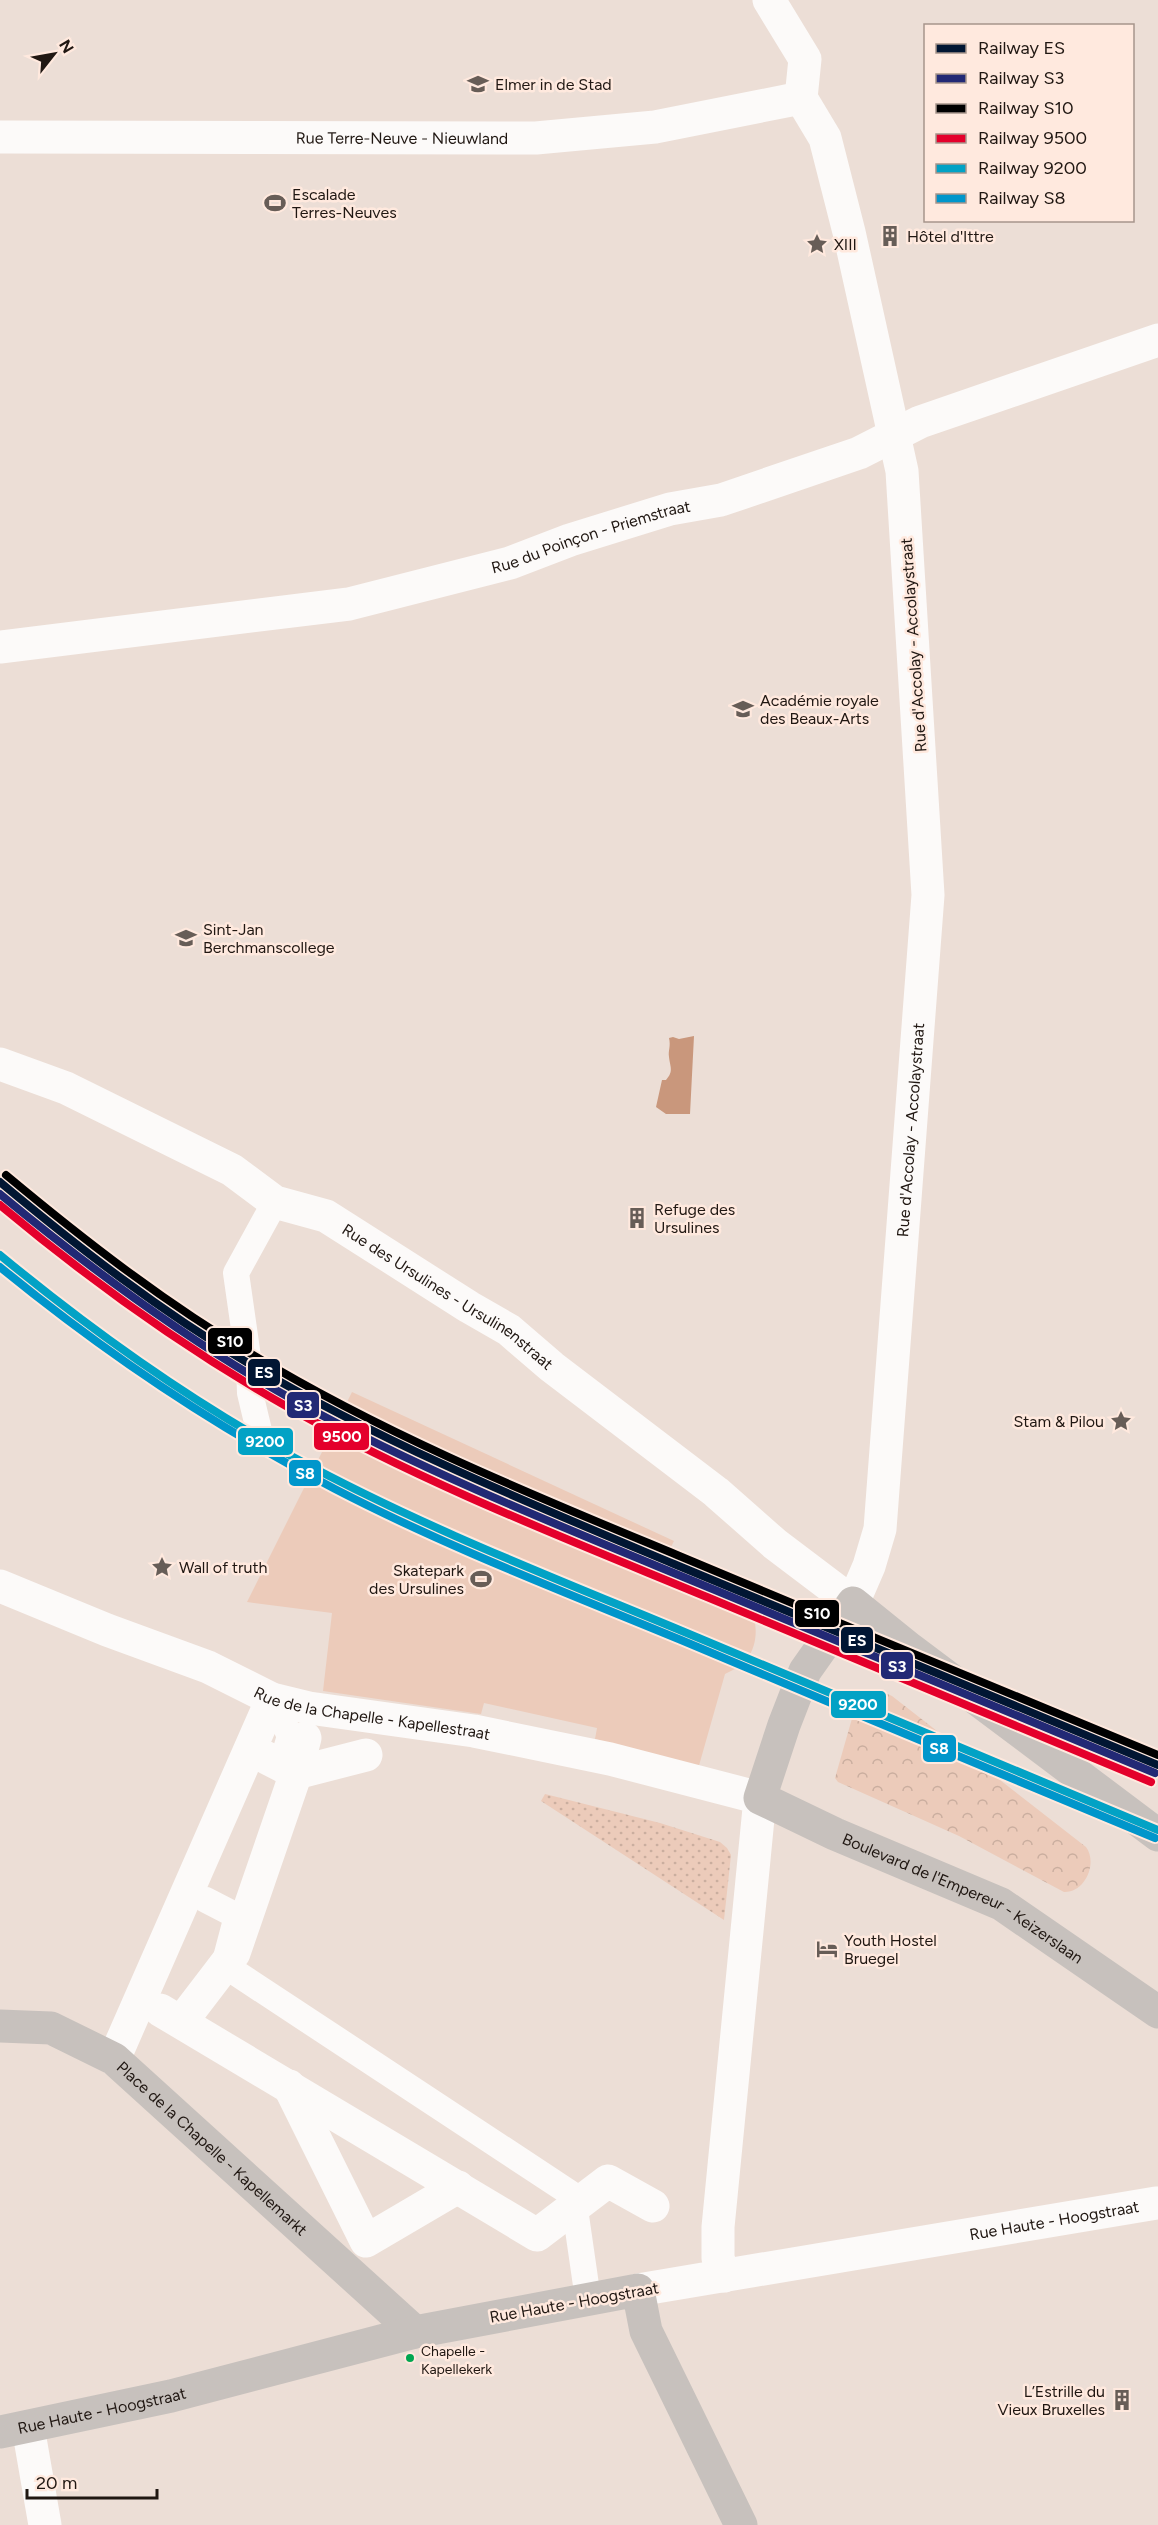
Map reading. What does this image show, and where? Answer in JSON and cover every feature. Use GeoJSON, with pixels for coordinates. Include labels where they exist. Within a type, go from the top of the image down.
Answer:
{"type":"FeatureCollection","features":[{"type":"Feature","properties":{"kind":"street"},"geometry":{"type":"LineString","coordinates":[[769,0],[805,60],[801,98]]}},
{"type":"Feature","properties":{"kind":"street","name":"Rue Terre-Neuve - Nieuwland"},"geometry":{"type":"LineString","coordinates":[[0,137],[536,138],[655,127],[801,98]]}},
{"type":"Feature","properties":{"kind":"street","name":"Rue d'Accolay - Accolaystraat"},"geometry":{"type":"LineString","coordinates":[[760,1798],[805,1671],[853,1603],[869,1566],[880,1529],[928,895],[902,471],[849,232],[825,138],[801,98]]}},
{"type":"Feature","properties":{"kind":"street","name":"Rue du Poinçon - Priemstraat"},"geometry":{"type":"LineString","coordinates":[[0,647],[349,604],[510,563],[570,540],[670,508],[721,500],[859,453],[928,419],[1158,340]]}},
{"type":"Feature","properties":{"kind":"street","name":"Rue des Ursulines - Ursulinenstraat"},"geometry":{"type":"LineString","coordinates":[[0,1064],[66,1088],[232,1170],[275,1202],[326,1216],[509,1330],[552,1367],[716,1492],[775,1544],[853,1603]]}},
{"type":"Feature","properties":{"kind":"street","name":"Rue de la Chapelle - Kapellestraat"},"geometry":{"type":"LineString","coordinates":[[0,1586],[107,1630],[208,1667],[272,1699],[309,1708],[474,1731],[610,1759],[760,1798]]}},
{"type":"Feature","properties":{"kind":"street"},"geometry":{"type":"LineString","coordinates":[[853,1603],[910,1649],[1158,1835]]}},
{"type":"Feature","properties":{"kind":"street","name":"Place de la Chapelle - Kapellemarkt"},"geometry":{"type":"LineString","coordinates":[[272,1699],[114,2059],[415,2332]]}},
{"type":"Feature","properties":{"kind":"street"},"geometry":{"type":"LineString","coordinates":[[305,1738],[282,1766],[234,1953],[171,2015],[537,2235],[608,2181],[653,2206]]}},
{"type":"Feature","properties":{"kind":"street"},"geometry":{"type":"LineString","coordinates":[[282,1766],[366,1755]]}},
{"type":"Feature","properties":{"kind":"street"},"geometry":{"type":"LineString","coordinates":[[724,2276],[718,2258],[718,2227],[760,1798]]}},
{"type":"Feature","properties":{"kind":"street","name":"Boulevard de l'Empereur - Keizerslaan"},"geometry":{"type":"LineString","coordinates":[[760,1798],[835,1834],[1001,1904],[1158,2012]]}},
{"type":"Feature","properties":{"kind":"street"},"geometry":{"type":"LineString","coordinates":[[0,2026],[51,2028],[114,2059]]}},
{"type":"Feature","properties":{"kind":"street"},"geometry":{"type":"LineString","coordinates":[[289,2086],[366,2241],[458,2187]]}},
{"type":"Feature","properties":{"kind":"street","name":"Rue Haute - Hoogstraat"},"geometry":{"type":"LineString","coordinates":[[14,2429],[171,2396],[415,2332],[638,2290],[1157,2199]]}},
{"type":"Feature","properties":{"kind":"street"},"geometry":{"type":"LineString","coordinates":[[638,2290],[646,2331],[741,2525]]}},
{"type":"Feature","properties":{"kind":"street"},"geometry":{"type":"LineString","coordinates":[[14,2429],[45,2525]]}},
{"type":"Feature","properties":{"kind":"lane"},"geometry":{"type":"LineString","coordinates":[[261,1439],[250,1393],[249,1364],[236,1273],[275,1202]]}},
{"type":"Feature","properties":{"kind":"lane"},"geometry":{"type":"LineString","coordinates":[[272,1699],[290,1736],[224,1965],[573,2195],[588,2299]]}},
{"type":"Feature","properties":{"kind":"lane"},"geometry":{"type":"LineString","coordinates":[[206,1900],[237,1916]]}},
{"type":"Feature","properties":{"kind":"green space","name":"Skatepark des Ursulines"},"geometry":{"type":"Polygon","coordinates":[[[352,1392],[674,1541],[664,1561],[719,1585],[744,1599],[755,1620],[754,1645],[745,1662],[725,1674],[698,1769],[595,1739],[597,1728],[484,1703],[481,1714],[323,1691],[332,1613],[247,1602],[352,1392]]]}},
{"type":"Feature","properties":{"kind":"green space"},"geometry":{"type":"Polygon","coordinates":[[[883,1692],[892,1696],[1086,1847],[1091,1861],[1090,1869],[1078,1888],[1064,1892],[959,1836],[838,1782],[835,1778],[857,1701],[867,1694],[883,1692]]]}},
{"type":"Feature","properties":{"kind":"green space"},"geometry":{"type":"Polygon","coordinates":[[[545,1794],[660,1823],[720,1842],[731,1855],[724,1920],[541,1801],[545,1794]]]}},
{"type":"Feature","properties":{"kind":"shaded area"},"geometry":{"type":"Polygon","coordinates":[[[694,1036],[690,1114],[666,1114],[656,1107],[662,1080],[666,1080],[671,1071],[669,1038],[694,1036]]]}},
{"type":"Feature","properties":{"kind":"rail line","name":"S10"},"geometry":{"type":"LineString","coordinates":[[6,1175],[95,1247],[188,1314],[253,1355],[356,1412],[461,1463],[569,1510],[1158,1755]]}},
{"type":"Feature","properties":{"kind":"rail line","name":"ES"},"geometry":{"type":"LineString","coordinates":[[0,1182],[90,1255],[183,1322],[248,1363],[352,1420],[458,1471],[565,1518],[1158,1765]]}},
{"type":"Feature","properties":{"kind":"rail line","name":"S3"},"geometry":{"type":"LineString","coordinates":[[0,1194],[71,1251],[182,1332],[259,1380],[349,1430],[557,1525],[1155,1773]]}},
{"type":"Feature","properties":{"kind":"rail line","name":"9500"},"geometry":{"type":"LineString","coordinates":[[0,1205],[105,1288],[178,1340],[293,1410],[343,1437],[549,1532],[1151,1782]]}},
{"type":"Feature","properties":{"kind":"rail line","name":"9200"},"geometry":{"type":"LineString","coordinates":[[0,1255],[106,1338],[180,1389],[256,1436],[342,1483],[487,1550],[1158,1830]]}},
{"type":"Feature","properties":{"kind":"rail line","name":"S8"},"geometry":{"type":"LineString","coordinates":[[0,1267],[79,1329],[162,1387],[290,1465],[377,1510],[506,1568],[1155,1838]]}},
{"type":"Feature","properties":{"kind":"place","name":"Elmer in de Stad"},"geometry":{"type":"Point","coordinates":[478,84]}},
{"type":"Feature","properties":{"kind":"place","name":"Escalade Terres-Neuves"},"geometry":{"type":"Point","coordinates":[275,203]}},
{"type":"Feature","properties":{"kind":"place","name":"Hôtel d'Ittre"},"geometry":{"type":"Point","coordinates":[890,236]}},
{"type":"Feature","properties":{"kind":"place","name":"XIII"},"geometry":{"type":"Point","coordinates":[817,244]}},
{"type":"Feature","properties":{"kind":"place","name":"Académie royale des Beaux-Arts"},"geometry":{"type":"Point","coordinates":[743,709]}},
{"type":"Feature","properties":{"kind":"place","name":"Sint-Jan Berchmanscollege"},"geometry":{"type":"Point","coordinates":[186,938]}},
{"type":"Feature","properties":{"kind":"place","name":"Refuge des Ursulines"},"geometry":{"type":"Point","coordinates":[637,1218]}},
{"type":"Feature","properties":{"kind":"place","name":"Stam & Pilou"},"geometry":{"type":"Point","coordinates":[1121,1421]}},
{"type":"Feature","properties":{"kind":"place","name":"Wall of truth"},"geometry":{"type":"Point","coordinates":[162,1567]}},
{"type":"Feature","properties":{"kind":"place","name":"Skatepark des Ursulines"},"geometry":{"type":"Point","coordinates":[481,1579]}},
{"type":"Feature","properties":{"kind":"place","name":"Youth Hostel Bruegel"},"geometry":{"type":"Point","coordinates":[827,1949]}},
{"type":"Feature","properties":{"kind":"place","name":"Chapelle - Kapellekerk"},"geometry":{"type":"Point","coordinates":[410,2358]}},
{"type":"Feature","properties":{"kind":"place","name":"L’Estrille du Vieux Bruxelles"},"geometry":{"type":"Point","coordinates":[1122,2400]}}]}
